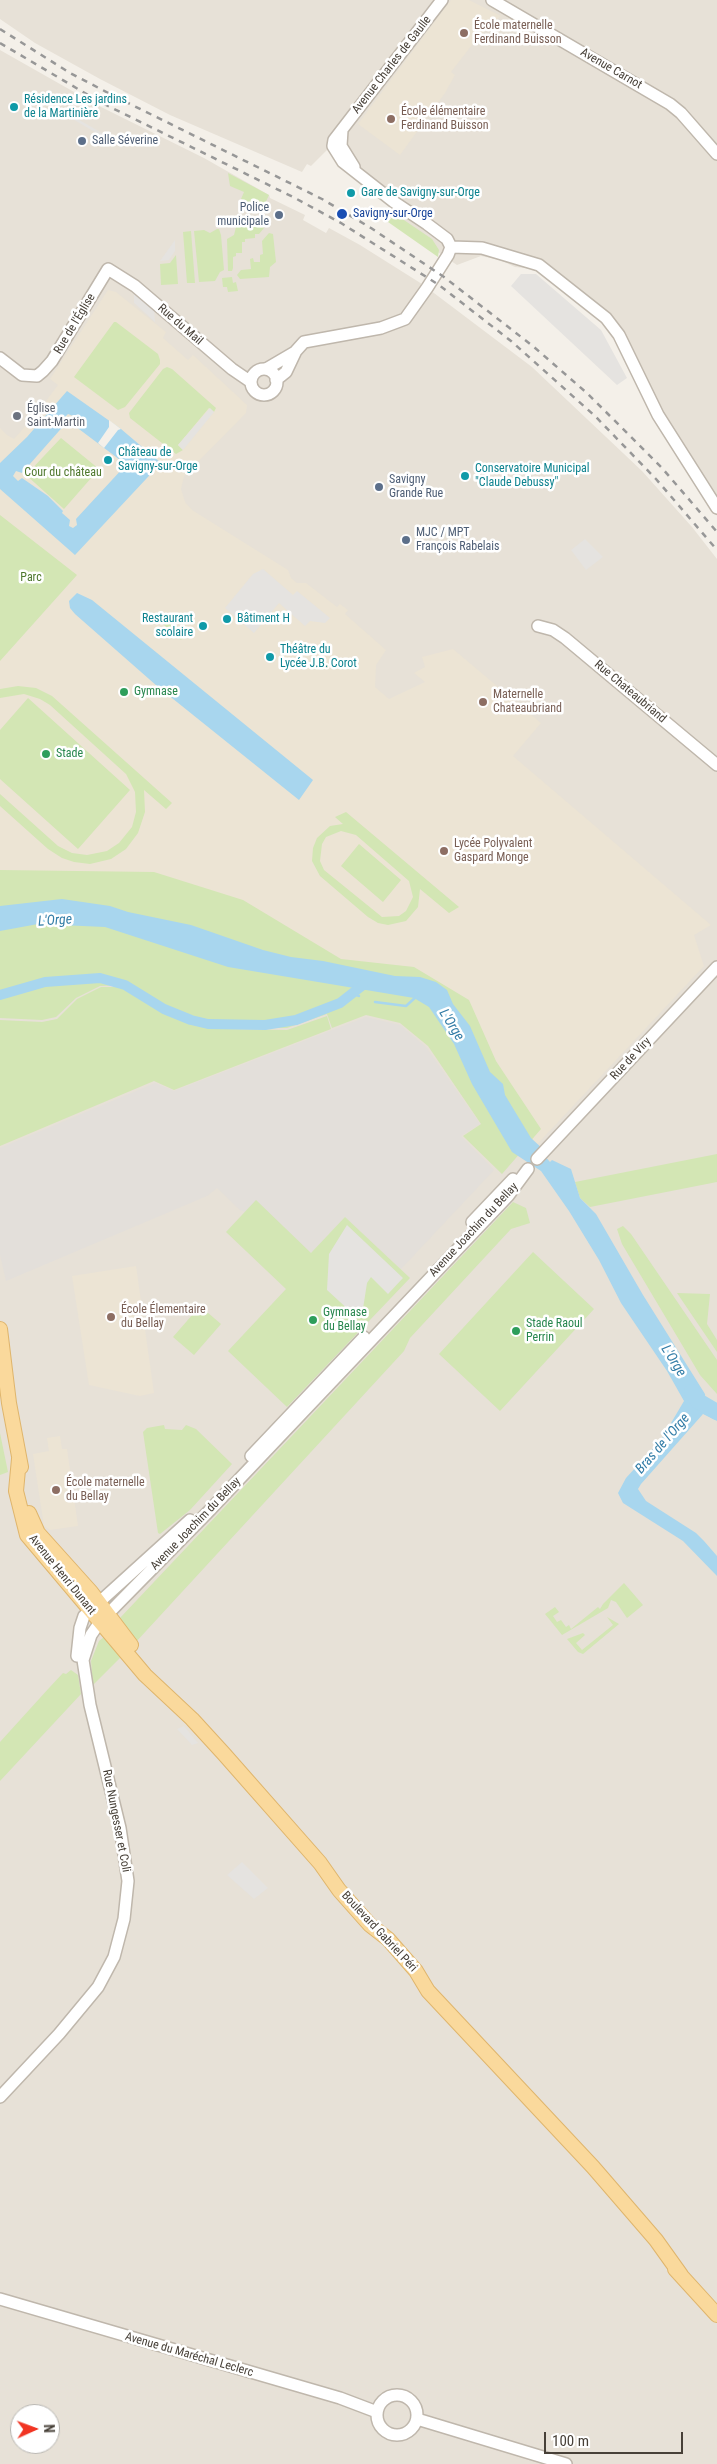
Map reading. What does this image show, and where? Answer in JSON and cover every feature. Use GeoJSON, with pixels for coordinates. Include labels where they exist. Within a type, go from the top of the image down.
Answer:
{"type":"FeatureCollection","features":[{"type":"Feature","properties":{"kind":"main road","name":"Avenue Henri Dunant"},"geometry":{"type":"LineString","coordinates":[[0,1329],[19,1458],[21,1497],[38,1533],[95,1607]]}},
{"type":"Feature","properties":{"kind":"main road","name":"Boulevard Gabriel Péri"},"geometry":{"type":"LineString","coordinates":[[95,1607],[320,1863],[339,1890],[370,1925],[388,1939],[416,1970],[428,1991],[548,2120],[626,2211],[656,2240],[681,2275],[717,2315]]}},
{"type":"Feature","properties":{"kind":"street","name":"Avenue Charles de Gaulle"},"geometry":{"type":"LineString","coordinates":[[442,0],[334,140],[337,146],[338,157],[386,196],[447,239],[451,247]]}},
{"type":"Feature","properties":{"kind":"street","name":"Avenue Carnot"},"geometry":{"type":"LineString","coordinates":[[492,0],[670,104],[681,113],[717,154]]}},
{"type":"Feature","properties":{"kind":"street"},"geometry":{"type":"LineString","coordinates":[[295,352],[286,372],[276,380],[274,390],[267,395],[256,392],[251,382],[257,371],[266,370],[295,352],[304,342],[381,328],[404,319],[427,288],[451,247],[482,248],[539,265],[606,318],[615,328],[658,415],[717,508]]}},
{"type":"Feature","properties":{"kind":"street","name":"Rue de l'Église"},"geometry":{"type":"LineString","coordinates":[[0,358],[22,375],[37,376],[52,361],[108,269]]}},
{"type":"Feature","properties":{"kind":"street","name":"Rue du Mail"},"geometry":{"type":"LineString","coordinates":[[108,269],[135,286],[232,369],[251,382]]}},
{"type":"Feature","properties":{"kind":"street"},"geometry":{"type":"LineString","coordinates":[[266,370],[272,373],[276,380]]}},
{"type":"Feature","properties":{"kind":"street","name":"Rue Chateaubriand"},"geometry":{"type":"LineString","coordinates":[[538,626],[553,630],[565,638],[717,765]]}},
{"type":"Feature","properties":{"kind":"street","name":"Rue de Viry"},"geometry":{"type":"LineString","coordinates":[[541,1155],[717,968]]}},
{"type":"Feature","properties":{"kind":"street","name":"Avenue Joachim du Bellay"},"geometry":{"type":"LineString","coordinates":[[95,1607],[190,1520],[502,1190],[528,1169],[508,1196],[210,1510],[104,1618]]}},
{"type":"Feature","properties":{"kind":"street"},"geometry":{"type":"LineString","coordinates":[[86,1684],[77,1655],[81,1621],[95,1607]]}},
{"type":"Feature","properties":{"kind":"street"},"geometry":{"type":"LineString","coordinates":[[86,1684],[84,1655],[91,1635],[104,1618]]}},
{"type":"Feature","properties":{"kind":"street","name":"Rue Nungesser et Coli"},"geometry":{"type":"LineString","coordinates":[[0,2096],[59,2034],[98,1987],[114,1957],[124,1919],[128,1881],[120,1828],[86,1684]]}},
{"type":"Feature","properties":{"kind":"street","name":"Avenue du Maréchal Leclerc"},"geometry":{"type":"LineString","coordinates":[[0,2299],[340,2398],[377,2412]]}},
{"type":"Feature","properties":{"kind":"street"},"geometry":{"type":"LineString","coordinates":[[401,2395],[407,2397],[415,2405],[417,2419],[411,2430],[395,2435],[381,2427],[377,2412],[384,2400],[389,2396],[401,2395]]}},
{"type":"Feature","properties":{"kind":"street"},"geometry":{"type":"LineString","coordinates":[[417,2419],[566,2464]]}},
{"type":"Feature","properties":{"kind":"shaded area"},"geometry":{"type":"Polygon","coordinates":[[[0,0],[717,0],[717,516],[612,330],[536,269],[515,267],[500,260],[481,256],[457,265],[393,222],[400,212],[376,194],[328,149],[311,166],[307,164],[302,172],[170,115],[35,43],[0,19],[0,0]]]}},
{"type":"Feature","properties":{"kind":"shaded area"},"geometry":{"type":"Polygon","coordinates":[[[451,0],[469,0],[501,16],[479,36],[451,72],[455,75],[445,93],[400,155],[358,124],[451,0]]]}},
{"type":"Feature","properties":{"kind":"shaded area"},"geometry":{"type":"Polygon","coordinates":[[[0,50],[97,105],[204,158],[269,195],[270,198],[305,215],[303,220],[326,233],[329,228],[422,284],[532,367],[642,471],[692,527],[717,559],[717,2464],[0,2464],[0,50]]]}},
{"type":"Feature","properties":{"kind":"shaded area"},"geometry":{"type":"Polygon","coordinates":[[[62,110],[121,144],[122,148],[59,111],[62,110]]]}},
{"type":"Feature","properties":{"kind":"shaded area"},"geometry":{"type":"Polygon","coordinates":[[[175,240],[175,251],[169,260],[160,261],[175,240]]]}},
{"type":"Feature","properties":{"kind":"shaded area"},"geometry":{"type":"Polygon","coordinates":[[[521,274],[536,274],[601,330],[627,378],[617,385],[511,286],[521,274]]]}},
{"type":"Feature","properties":{"kind":"shaded area"},"geometry":{"type":"Polygon","coordinates":[[[108,290],[116,292],[166,332],[163,338],[188,360],[193,355],[247,405],[246,413],[184,476],[181,489],[185,502],[192,510],[288,570],[291,578],[297,583],[306,583],[337,607],[340,604],[348,610],[345,614],[386,650],[376,665],[375,687],[389,699],[425,682],[414,673],[425,667],[422,657],[453,649],[541,723],[513,756],[711,925],[694,935],[704,966],[530,1152],[444,1006],[0,902],[0,428],[14,439],[37,413],[58,385],[50,379],[108,290]]]}},
{"type":"Feature","properties":{"kind":"shaded area"},"geometry":{"type":"Polygon","coordinates":[[[134,293],[154,310],[155,322],[134,303],[134,293]]]}},
{"type":"Feature","properties":{"kind":"shaded area"},"geometry":{"type":"Polygon","coordinates":[[[210,408],[214,412],[183,450],[178,445],[210,408]]]}},
{"type":"Feature","properties":{"kind":"shaded area"},"geometry":{"type":"Polygon","coordinates":[[[585,539],[603,557],[586,570],[571,550],[585,539]]]}},
{"type":"Feature","properties":{"kind":"shaded area"},"geometry":{"type":"Polygon","coordinates":[[[263,569],[293,595],[297,591],[330,618],[325,623],[310,621],[305,626],[279,603],[254,633],[225,608],[253,574],[263,569]]]}},
{"type":"Feature","properties":{"kind":"shaded area"},"geometry":{"type":"Polygon","coordinates":[[[366,1017],[400,1025],[426,1047],[480,1124],[461,1136],[494,1170],[401,1269],[345,1217],[311,1253],[256,1201],[245,1212],[240,1210],[217,1188],[207,1196],[6,1281],[0,1255],[0,1148],[155,1083],[174,1091],[366,1017]]]}},
{"type":"Feature","properties":{"kind":"shaded area"},"geometry":{"type":"Polygon","coordinates":[[[347,1225],[403,1278],[388,1294],[371,1277],[367,1283],[362,1315],[352,1313],[327,1290],[329,1254],[347,1225]]]}},
{"type":"Feature","properties":{"kind":"shaded area","name":"École Élementaire du Bellay"},"geometry":{"type":"Polygon","coordinates":[[[136,1266],[154,1393],[140,1396],[89,1385],[72,1276],[136,1266]]]}},
{"type":"Feature","properties":{"kind":"shaded area","name":"École maternelle du Bellay"},"geometry":{"type":"Polygon","coordinates":[[[60,1436],[62,1449],[67,1449],[78,1526],[50,1530],[44,1526],[33,1454],[49,1451],[47,1438],[60,1436]]]}},
{"type":"Feature","properties":{"kind":"shaded area"},"geometry":{"type":"Polygon","coordinates":[[[184,1726],[198,1743],[192,1745],[177,1729],[184,1726]]]}},
{"type":"Feature","properties":{"kind":"shaded area"},"geometry":{"type":"Polygon","coordinates":[[[242,1862],[268,1888],[254,1899],[227,1875],[242,1862]]]}},
{"type":"Feature","properties":{"kind":"green space"},"geometry":{"type":"Polygon","coordinates":[[[228,173],[269,195],[262,210],[241,199],[244,192],[230,186],[228,173]]]}},
{"type":"Feature","properties":{"kind":"green space"},"geometry":{"type":"Polygon","coordinates":[[[395,214],[432,239],[439,250],[438,257],[388,222],[395,214]]]}},
{"type":"Feature","properties":{"kind":"green space"},"geometry":{"type":"Polygon","coordinates":[[[262,226],[264,228],[259,234],[255,234],[255,238],[245,239],[245,242],[242,242],[242,253],[236,253],[236,256],[233,257],[232,271],[228,271],[227,239],[234,235],[236,227],[262,226]]]}},
{"type":"Feature","properties":{"kind":"green space"},"geometry":{"type":"Polygon","coordinates":[[[219,229],[221,235],[224,270],[220,272],[215,281],[199,282],[194,231],[204,230],[210,233],[219,229]]]}},
{"type":"Feature","properties":{"kind":"green space"},"geometry":{"type":"Polygon","coordinates":[[[191,231],[195,283],[187,283],[183,232],[191,231]]]}},
{"type":"Feature","properties":{"kind":"green space"},"geometry":{"type":"Polygon","coordinates":[[[269,233],[273,234],[276,262],[270,267],[269,277],[240,279],[237,275],[241,270],[251,269],[250,259],[253,258],[254,262],[260,262],[260,255],[263,254],[262,241],[269,233]]]}},
{"type":"Feature","properties":{"kind":"green space"},"geometry":{"type":"Polygon","coordinates":[[[176,255],[178,284],[161,285],[160,264],[170,263],[176,255]]]}},
{"type":"Feature","properties":{"kind":"green space"},"geometry":{"type":"Polygon","coordinates":[[[232,277],[233,283],[236,282],[238,291],[228,292],[227,287],[223,287],[222,278],[232,277]]]}},
{"type":"Feature","properties":{"kind":"green space"},"geometry":{"type":"Polygon","coordinates":[[[114,322],[158,354],[160,360],[160,364],[125,407],[118,410],[74,377],[114,322]]]}},
{"type":"Feature","properties":{"kind":"green space"},"geometry":{"type":"Polygon","coordinates":[[[167,367],[172,369],[216,408],[214,412],[209,408],[178,445],[183,450],[176,454],[130,418],[129,413],[163,369],[167,367]]]}},
{"type":"Feature","properties":{"kind":"green space","name":"Cour du château"},"geometry":{"type":"Polygon","coordinates":[[[61,438],[99,469],[64,509],[26,475],[61,438]]]}},
{"type":"Feature","properties":{"kind":"green space","name":"Parc"},"geometry":{"type":"Polygon","coordinates":[[[0,515],[77,575],[0,661],[0,515]]]}},
{"type":"Feature","properties":{"kind":"green space"},"geometry":{"type":"Polygon","coordinates":[[[169,619],[186,634],[181,640],[164,625],[169,619]]]}},
{"type":"Feature","properties":{"kind":"green space"},"geometry":{"type":"Polygon","coordinates":[[[18,686],[36,688],[52,696],[172,803],[166,809],[144,790],[145,812],[138,833],[126,849],[111,859],[90,864],[62,858],[48,849],[0,806],[0,794],[58,846],[72,853],[87,855],[107,851],[119,843],[132,827],[136,812],[135,792],[126,774],[50,705],[40,699],[24,694],[0,698],[0,689],[18,686]]]}},
{"type":"Feature","properties":{"kind":"green space","name":"Stade"},"geometry":{"type":"Polygon","coordinates":[[[28,698],[130,790],[78,849],[0,779],[0,730],[28,698]]]}},
{"type":"Feature","properties":{"kind":"green space"},"geometry":{"type":"Polygon","coordinates":[[[346,812],[459,907],[449,913],[420,889],[418,907],[406,921],[388,925],[378,923],[368,917],[320,876],[312,861],[313,848],[317,838],[330,826],[343,824],[335,817],[346,812]],[[341,831],[326,837],[322,844],[320,861],[324,870],[382,917],[399,916],[406,911],[413,897],[409,881],[356,835],[341,831]]]}},
{"type":"Feature","properties":{"kind":"green space"},"geometry":{"type":"Polygon","coordinates":[[[359,844],[401,880],[383,902],[341,866],[359,844]]]}},
{"type":"Feature","properties":{"kind":"green space"},"geometry":{"type":"Polygon","coordinates":[[[0,870],[154,872],[243,900],[341,959],[414,967],[469,1000],[496,1061],[541,1129],[502,1174],[463,1136],[481,1124],[428,1046],[400,1023],[366,1015],[332,1028],[327,1014],[287,1028],[226,1028],[190,1021],[166,1012],[123,985],[100,986],[76,998],[56,1017],[42,1020],[0,1018],[0,870]]]}},
{"type":"Feature","properties":{"kind":"green space"},"geometry":{"type":"Polygon","coordinates":[[[101,987],[123,987],[165,1013],[190,1022],[225,1029],[287,1030],[327,1016],[331,1029],[174,1090],[154,1081],[0,1146],[0,1020],[42,1022],[57,1019],[77,999],[101,987]]]}},
{"type":"Feature","properties":{"kind":"green space"},"geometry":{"type":"Polygon","coordinates":[[[717,1154],[717,1182],[590,1207],[580,1198],[575,1182],[717,1154]]]}},
{"type":"Feature","properties":{"kind":"green space","name":"Gymnase du Bellay"},"geometry":{"type":"Polygon","coordinates":[[[256,1200],[311,1253],[345,1217],[410,1278],[287,1407],[228,1351],[286,1289],[226,1232],[256,1200]]]}},
{"type":"Feature","properties":{"kind":"green space"},"geometry":{"type":"Polygon","coordinates":[[[513,1202],[526,1208],[530,1223],[511,1229],[410,1338],[404,1351],[135,1643],[119,1619],[513,1202]]]}},
{"type":"Feature","properties":{"kind":"green space"},"geometry":{"type":"Polygon","coordinates":[[[623,1226],[631,1234],[717,1360],[717,1394],[700,1375],[622,1244],[617,1229],[623,1226]]]}},
{"type":"Feature","properties":{"kind":"green space","name":"Stade Raoul Perrin"},"geometry":{"type":"Polygon","coordinates":[[[533,1252],[594,1309],[500,1411],[439,1354],[533,1252]]]}},
{"type":"Feature","properties":{"kind":"green space"},"geometry":{"type":"Polygon","coordinates":[[[677,1293],[710,1294],[707,1324],[717,1340],[717,1352],[677,1293]]]}},
{"type":"Feature","properties":{"kind":"green space"},"geometry":{"type":"Polygon","coordinates":[[[200,1306],[221,1324],[194,1355],[173,1337],[200,1306]]]}},
{"type":"Feature","properties":{"kind":"green space"},"geometry":{"type":"Polygon","coordinates":[[[164,1425],[165,1429],[182,1430],[186,1425],[196,1429],[232,1464],[190,1510],[160,1534],[158,1533],[143,1432],[147,1428],[164,1425]]]}},
{"type":"Feature","properties":{"kind":"green space"},"geometry":{"type":"Polygon","coordinates":[[[0,1433],[8,1472],[0,1475],[0,1433]]]}},
{"type":"Feature","properties":{"kind":"green space"},"geometry":{"type":"Polygon","coordinates":[[[624,1583],[643,1605],[627,1618],[616,1602],[611,1600],[608,1608],[562,1635],[545,1614],[555,1607],[559,1612],[553,1616],[557,1622],[561,1620],[566,1627],[569,1625],[571,1629],[598,1607],[600,1609],[624,1583]]]}},
{"type":"Feature","properties":{"kind":"green space"},"geometry":{"type":"Polygon","coordinates":[[[607,1617],[619,1624],[583,1654],[578,1652],[567,1639],[583,1633],[585,1635],[576,1643],[582,1650],[613,1625],[607,1617]]]}},
{"type":"Feature","properties":{"kind":"green space"},"geometry":{"type":"Polygon","coordinates":[[[104,1637],[122,1656],[93,1685],[91,1661],[99,1641],[104,1637]]]}},
{"type":"Feature","properties":{"kind":"green space"},"geometry":{"type":"Polygon","coordinates":[[[71,1670],[78,1675],[81,1694],[0,1781],[0,1742],[63,1673],[66,1674],[71,1670]]]}},
{"type":"Feature","properties":{"kind":"water"},"geometry":{"type":"Polygon","coordinates":[[[67,391],[121,429],[161,463],[75,555],[0,489],[0,463],[27,437],[67,391]],[[68,414],[64,418],[66,423],[22,473],[16,471],[13,476],[18,481],[22,478],[48,496],[63,511],[62,513],[70,520],[69,526],[73,528],[77,525],[76,519],[87,507],[124,467],[130,469],[133,463],[129,460],[124,463],[71,423],[73,416],[68,414]]]}},
{"type":"Feature","properties":{"kind":"water"},"geometry":{"type":"Polygon","coordinates":[[[77,593],[92,600],[313,780],[299,800],[157,686],[75,614],[70,608],[69,601],[77,593]]]}},
{"type":"Feature","properties":{"kind":"water","name":"L'Orge"},"geometry":{"type":"Polygon","coordinates":[[[62,899],[110,906],[128,912],[191,925],[263,950],[291,957],[323,961],[395,976],[420,977],[436,982],[447,990],[453,1004],[470,1026],[490,1072],[503,1084],[505,1095],[531,1138],[545,1151],[543,1154],[550,1162],[552,1160],[571,1169],[580,1198],[596,1214],[643,1295],[705,1394],[706,1409],[717,1415],[717,1421],[703,1414],[638,1489],[646,1501],[696,1533],[704,1541],[717,1556],[717,1576],[683,1541],[623,1503],[618,1493],[626,1478],[661,1440],[684,1401],[667,1371],[621,1303],[599,1260],[569,1211],[541,1171],[512,1152],[472,1084],[454,1044],[429,1007],[414,998],[228,967],[105,927],[38,924],[0,931],[0,906],[62,899]]]}},
{"type":"Feature","properties":{"kind":"pier"},"geometry":{"type":"Polygon","coordinates":[[[109,420],[121,429],[118,430],[104,448],[98,443],[109,427],[109,420]]]}},
{"type":"Feature","properties":{"kind":"waterway"},"geometry":{"type":"LineString","coordinates":[[0,995],[45,982],[100,978],[125,985],[164,1009],[191,1020],[208,1024],[265,1025],[296,1020],[340,1003],[363,985]]}},
{"type":"Feature","properties":{"kind":"waterway"},"geometry":{"type":"LineString","coordinates":[[354,994],[359,996]]}},
{"type":"Feature","properties":{"kind":"waterway"},"geometry":{"type":"LineString","coordinates":[[375,1002],[406,1006],[417,996]]}},
{"type":"Feature","properties":{"kind":"waterway","name":"L'Orge"},"geometry":{"type":"LineString","coordinates":[[692,1392],[698,1401],[717,1412]]}},
{"type":"Feature","properties":{"kind":"railway"},"geometry":{"type":"LineString","coordinates":[[0,29],[70,73],[322,199],[371,228],[444,277],[534,347],[588,394],[662,468],[717,532]]}},
{"type":"Feature","properties":{"kind":"railway"},"geometry":{"type":"LineString","coordinates":[[0,43],[100,102],[293,197],[341,223],[439,285],[511,341],[595,416],[656,479],[717,550]]}},
{"type":"Feature","properties":{"kind":"place","name":"École maternelle Ferdinand Buisson"},"geometry":{"type":"Point","coordinates":[464,33]}},
{"type":"Feature","properties":{"kind":"place","name":"Résidence Les jardins de la Martinière"},"geometry":{"type":"Point","coordinates":[14,107]}},
{"type":"Feature","properties":{"kind":"place","name":"École élémentaire Ferdinand Buisson"},"geometry":{"type":"Point","coordinates":[391,119]}},
{"type":"Feature","properties":{"kind":"place","name":"Salle Séverine"},"geometry":{"type":"Point","coordinates":[82,141]}},
{"type":"Feature","properties":{"kind":"place","name":"Gare de Savigny-sur-Orge"},"geometry":{"type":"Point","coordinates":[351,193]}},
{"type":"Feature","properties":{"kind":"place","name":"Savigny-sur-Orge"},"geometry":{"type":"Point","coordinates":[342,214]}},
{"type":"Feature","properties":{"kind":"place","name":"Police municipale"},"geometry":{"type":"Point","coordinates":[279,215]}},
{"type":"Feature","properties":{"kind":"place","name":"Église Saint-Martin"},"geometry":{"type":"Point","coordinates":[17,416]}},
{"type":"Feature","properties":{"kind":"place","name":"Château de Savigny-sur-Orge"},"geometry":{"type":"Point","coordinates":[108,460]}},
{"type":"Feature","properties":{"kind":"place","name":"Conservatoire Municipal \"Claude Debussy\""},"geometry":{"type":"Point","coordinates":[465,476]}},
{"type":"Feature","properties":{"kind":"place","name":"Savigny Grande Rue"},"geometry":{"type":"Point","coordinates":[379,487]}},
{"type":"Feature","properties":{"kind":"place","name":"MJC / MPT François Rabelais"},"geometry":{"type":"Point","coordinates":[406,540]}},
{"type":"Feature","properties":{"kind":"place","name":"Bâtiment H"},"geometry":{"type":"Point","coordinates":[227,619]}},
{"type":"Feature","properties":{"kind":"place","name":"Restaurant scolaire"},"geometry":{"type":"Point","coordinates":[203,626]}},
{"type":"Feature","properties":{"kind":"place","name":"Théâtre du Lycée J.B. Corot"},"geometry":{"type":"Point","coordinates":[270,657]}},
{"type":"Feature","properties":{"kind":"place","name":"Gymnase"},"geometry":{"type":"Point","coordinates":[124,692]}},
{"type":"Feature","properties":{"kind":"place","name":"Maternelle Chateaubriand"},"geometry":{"type":"Point","coordinates":[483,702]}},
{"type":"Feature","properties":{"kind":"place","name":"Stade"},"geometry":{"type":"Point","coordinates":[46,754]}},
{"type":"Feature","properties":{"kind":"place","name":"Lycée Polyvalent Gaspard Monge"},"geometry":{"type":"Point","coordinates":[444,851]}},
{"type":"Feature","properties":{"kind":"place","name":"École Élementaire du Bellay"},"geometry":{"type":"Point","coordinates":[111,1317]}},
{"type":"Feature","properties":{"kind":"place","name":"Gymnase du Bellay"},"geometry":{"type":"Point","coordinates":[313,1320]}},
{"type":"Feature","properties":{"kind":"place","name":"Stade Raoul Perrin"},"geometry":{"type":"Point","coordinates":[516,1331]}},
{"type":"Feature","properties":{"kind":"place","name":"École maternelle du Bellay"},"geometry":{"type":"Point","coordinates":[56,1490]}},
{"type":"Feature","properties":{"kind":"water label","name":"Bras de l'Orge"},"geometry":{"type":"Point","coordinates":[663,1444]}}]}
